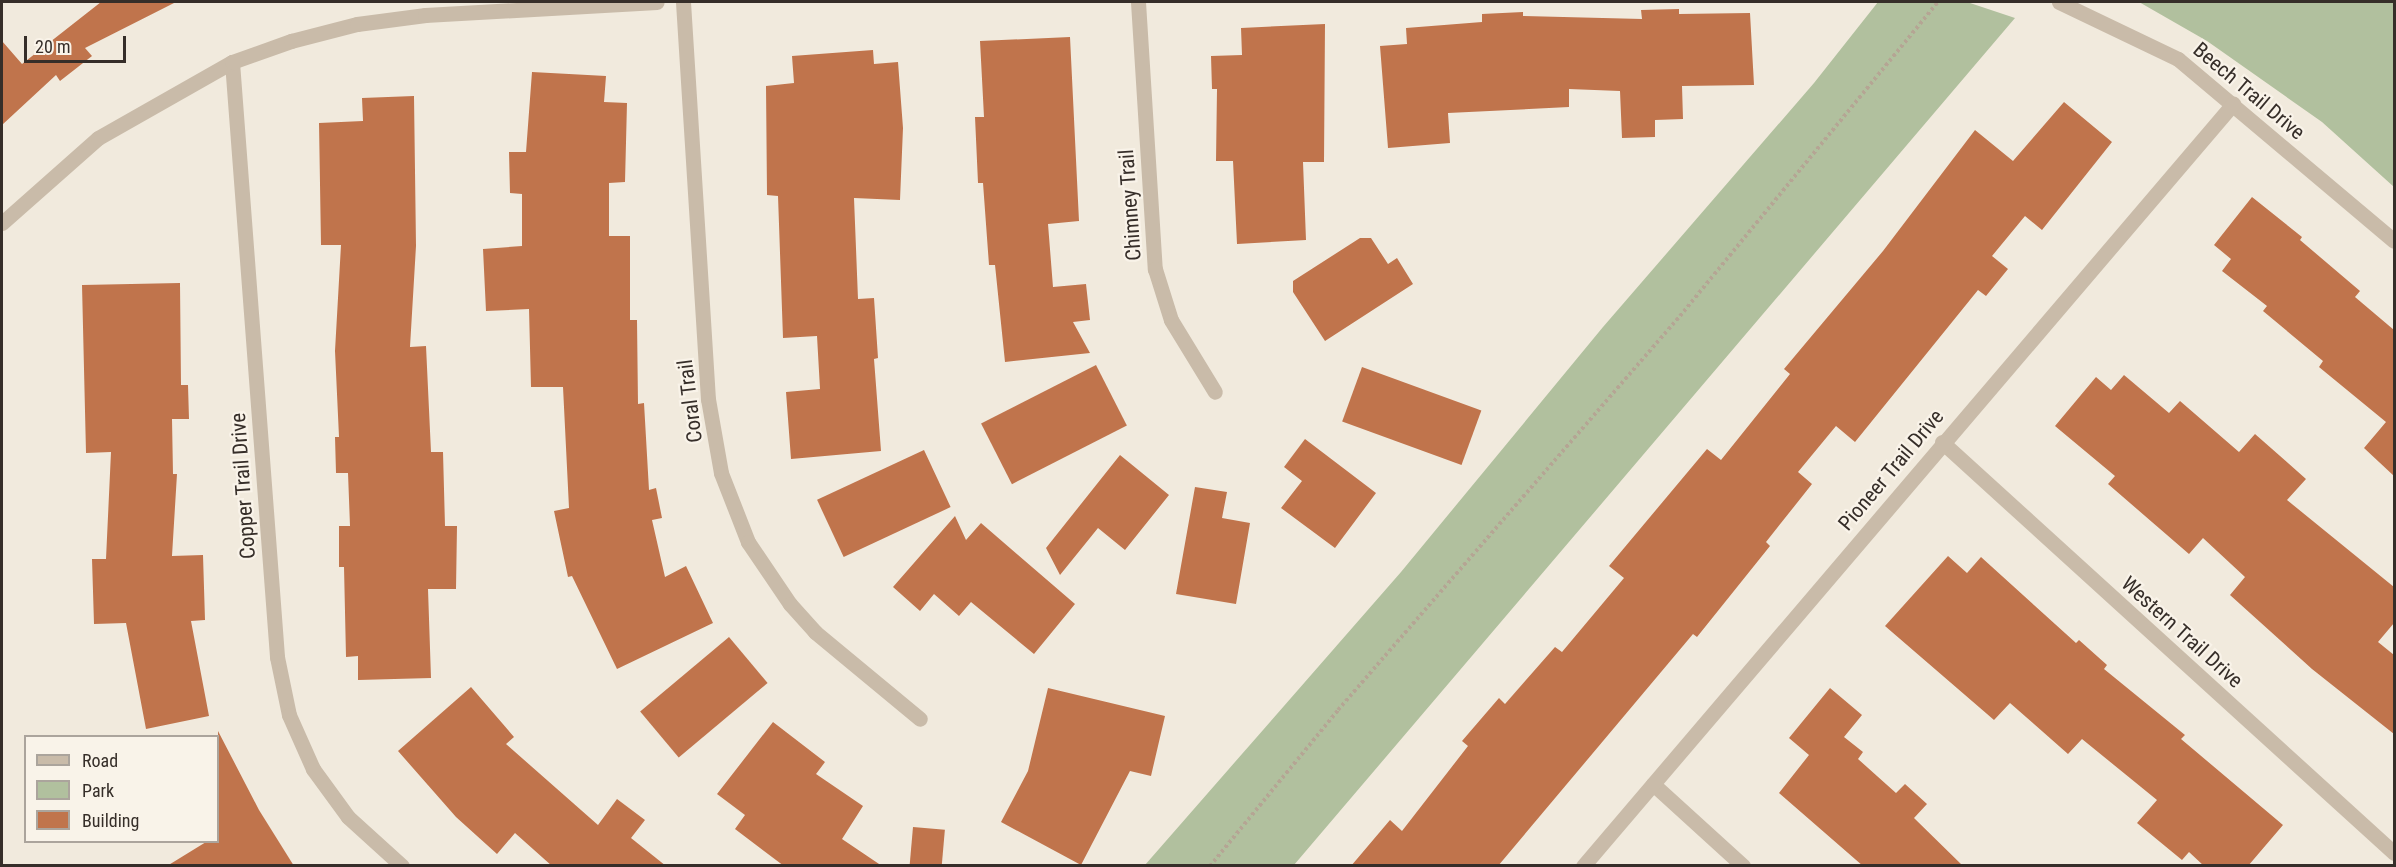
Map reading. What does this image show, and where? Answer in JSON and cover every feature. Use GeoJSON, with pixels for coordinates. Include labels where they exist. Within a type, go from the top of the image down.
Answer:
{"type":"FeatureCollection","features":[{"type":"Feature","properties":{"kind":"street"},"geometry":{"type":"LineString","coordinates":[[2,223],[98,138],[232,62],[291,41],[369,23],[425,15],[657,2]]}},
{"type":"Feature","properties":{"kind":"street","name":"Coral Trail"},"geometry":{"type":"LineString","coordinates":[[683,2],[708,399],[721,472],[748,542],[790,604],[815,632],[920,718]]}},
{"type":"Feature","properties":{"kind":"street","name":"Chimney Trail"},"geometry":{"type":"LineString","coordinates":[[1138,2],[1155,269],[1171,320],[1215,392]]}},
{"type":"Feature","properties":{"kind":"street","name":"Beech Trail Drive"},"geometry":{"type":"LineString","coordinates":[[2059,2],[2178,59],[2394,241]]}},
{"type":"Feature","properties":{"kind":"street","name":"Copper Trail Drive"},"geometry":{"type":"LineString","coordinates":[[232,62],[277,657],[284,692],[289,715],[313,769],[348,817],[402,866]]}},
{"type":"Feature","properties":{"kind":"street","name":"Pioneer Trail Drive"},"geometry":{"type":"LineString","coordinates":[[1583,866],[1942,442],[2233,104]]}},
{"type":"Feature","properties":{"kind":"street","name":"Western Trail Drive"},"geometry":{"type":"LineString","coordinates":[[1942,442],[2394,853]]}},
{"type":"Feature","properties":{"kind":"street"},"geometry":{"type":"LineString","coordinates":[[1653,784],[1743,866]]}},
{"type":"Feature","properties":{"kind":"path"},"geometry":{"type":"LineString","coordinates":[[1210,866],[1346,701],[1680,316],[1938,2]]}},
{"type":"Feature","properties":{"kind":"green space"},"geometry":{"type":"Polygon","coordinates":[[[1878,2],[1967,2],[2015,18],[1294,865],[1145,865],[1401,572],[1603,327],[1814,83],[1878,2]]]}},
{"type":"Feature","properties":{"kind":"green space"},"geometry":{"type":"Polygon","coordinates":[[[2139,2],[2394,2],[2394,187],[2322,122],[2207,41],[2139,2]]]}},
{"type":"Feature","properties":{"kind":"building"},"geometry":{"type":"Polygon","coordinates":[[[101,2],[176,2],[85,48],[92,56],[60,81],[56,75],[2,125],[2,41],[22,64],[101,2]]]}},
{"type":"Feature","properties":{"kind":"building"},"geometry":{"type":"Polygon","coordinates":[[[1679,9],[1679,14],[1750,13],[1754,85],[1682,86],[1683,119],[1655,120],[1655,137],[1622,138],[1620,91],[1569,89],[1569,107],[1448,113],[1450,143],[1388,148],[1380,46],[1407,44],[1406,28],[1482,22],[1482,14],[1523,12],[1523,16],[1642,19],[1641,10],[1679,9]]]}},
{"type":"Feature","properties":{"kind":"building"},"geometry":{"type":"Polygon","coordinates":[[[1325,24],[1324,162],[1303,162],[1306,240],[1237,244],[1233,161],[1216,161],[1217,89],[1212,89],[1211,56],[1242,55],[1241,28],[1325,24]]]}},
{"type":"Feature","properties":{"kind":"building"},"geometry":{"type":"Polygon","coordinates":[[[1070,37],[1079,221],[1048,224],[1053,287],[1086,284],[1090,320],[1073,322],[1090,353],[1005,362],[995,265],[989,265],[983,183],[978,183],[975,117],[984,117],[980,41],[1070,37]]]}},
{"type":"Feature","properties":{"kind":"building"},"geometry":{"type":"Polygon","coordinates":[[[873,50],[874,64],[898,62],[903,128],[900,200],[854,198],[858,299],[874,298],[878,358],[874,359],[881,451],[791,459],[786,392],[820,389],[817,336],[783,338],[778,196],[767,195],[766,86],[794,83],[792,56],[873,50]]]}},
{"type":"Feature","properties":{"kind":"building"},"geometry":{"type":"Polygon","coordinates":[[[532,72],[606,76],[604,102],[627,103],[625,182],[609,183],[609,236],[630,236],[630,320],[637,320],[638,404],[644,403],[649,490],[656,488],[662,518],[652,520],[665,577],[686,566],[713,623],[617,669],[572,576],[568,577],[554,511],[569,508],[563,387],[531,387],[529,309],[486,311],[483,249],[522,246],[522,194],[510,193],[509,152],[526,152],[532,72]]]}},
{"type":"Feature","properties":{"kind":"building"},"geometry":{"type":"Polygon","coordinates":[[[414,96],[416,246],[410,347],[426,346],[431,452],[443,452],[445,526],[457,526],[456,589],[428,589],[431,678],[358,680],[358,656],[346,657],[344,567],[339,567],[339,526],[350,526],[348,473],[336,473],[335,437],[339,437],[335,351],[341,245],[321,245],[319,123],[363,121],[362,98],[414,96]]]}},
{"type":"Feature","properties":{"kind":"building"},"geometry":{"type":"Polygon","coordinates":[[[2064,102],[2112,142],[2042,230],[2025,216],[1992,256],[2008,269],[1986,296],[1978,290],[1855,442],[1836,426],[1798,472],[1812,484],[1766,542],[1770,546],[1697,637],[1693,634],[1498,866],[1351,866],[1390,820],[1402,831],[1468,746],[1462,741],[1499,698],[1505,704],[1555,647],[1562,652],[1624,578],[1609,566],[1707,449],[1721,460],[1790,374],[1784,369],[1883,251],[1975,130],[2013,161],[2064,102]]]}},
{"type":"Feature","properties":{"kind":"building"},"geometry":{"type":"Polygon","coordinates":[[[2252,197],[2302,237],[2300,240],[2360,291],[2355,297],[2394,330],[2394,476],[2364,448],[2386,422],[2319,367],[2323,361],[2263,311],[2267,306],[2222,271],[2231,259],[2214,245],[2252,197]]]}},
{"type":"Feature","properties":{"kind":"building"},"geometry":{"type":"Polygon","coordinates":[[[1360,238],[1371,238],[1388,264],[1397,258],[1413,284],[1325,341],[1293,292],[1293,281],[1360,238]]]}},
{"type":"Feature","properties":{"kind":"building"},"geometry":{"type":"Polygon","coordinates":[[[180,283],[181,385],[188,385],[189,419],[172,419],[173,474],[177,474],[172,556],[203,555],[205,620],[191,621],[209,716],[146,729],[126,623],[94,624],[92,559],[106,559],[111,452],[86,453],[82,285],[180,283]]]}},
{"type":"Feature","properties":{"kind":"building"},"geometry":{"type":"Polygon","coordinates":[[[1096,365],[1127,426],[1012,484],[981,424],[1096,365]]]}},
{"type":"Feature","properties":{"kind":"building"},"geometry":{"type":"Polygon","coordinates":[[[1362,367],[1481,410],[1462,465],[1342,422],[1362,367]]]}},
{"type":"Feature","properties":{"kind":"building"},"geometry":{"type":"Polygon","coordinates":[[[2124,375],[2169,413],[2180,401],[2239,452],[2255,434],[2306,479],[2287,500],[2394,587],[2394,623],[2378,642],[2394,655],[2394,734],[2312,669],[2230,595],[2245,577],[2203,538],[2189,554],[2108,484],[2115,476],[2055,426],[2096,377],[2111,390],[2124,375]]]}},
{"type":"Feature","properties":{"kind":"building"},"geometry":{"type":"Polygon","coordinates":[[[1305,439],[1376,493],[1335,548],[1281,508],[1302,481],[1284,467],[1305,439]]]}},
{"type":"Feature","properties":{"kind":"building"},"geometry":{"type":"Polygon","coordinates":[[[924,450],[951,507],[844,557],[817,500],[924,450]]]}},
{"type":"Feature","properties":{"kind":"building"},"geometry":{"type":"Polygon","coordinates":[[[1120,455],[1169,495],[1125,550],[1098,528],[1060,575],[1046,548],[1120,455]]]}},
{"type":"Feature","properties":{"kind":"building"},"geometry":{"type":"Polygon","coordinates":[[[1195,487],[1227,492],[1222,518],[1250,523],[1236,604],[1176,594],[1195,487]]]}},
{"type":"Feature","properties":{"kind":"building"},"geometry":{"type":"Polygon","coordinates":[[[955,516],[966,540],[981,523],[1075,604],[1034,654],[971,602],[959,616],[934,594],[920,611],[893,587],[955,516]]]}},
{"type":"Feature","properties":{"kind":"building"},"geometry":{"type":"Polygon","coordinates":[[[1948,556],[1967,573],[1981,557],[2076,643],[2079,640],[2107,665],[2104,669],[2185,735],[2181,739],[2283,825],[2248,866],[2204,866],[2189,852],[2182,860],[2137,823],[2157,800],[2082,739],[2068,754],[2010,703],[1994,720],[1885,626],[1948,556]]]}},
{"type":"Feature","properties":{"kind":"building"},"geometry":{"type":"Polygon","coordinates":[[[729,637],[768,683],[679,758],[640,712],[729,637]]]}},
{"type":"Feature","properties":{"kind":"building"},"geometry":{"type":"Polygon","coordinates":[[[471,687],[514,737],[506,744],[598,825],[617,799],[645,820],[631,838],[666,866],[552,866],[515,833],[497,854],[456,817],[398,751],[471,687]]]}},
{"type":"Feature","properties":{"kind":"building"},"geometry":{"type":"Polygon","coordinates":[[[1048,688],[1165,716],[1151,776],[1130,771],[1081,865],[1001,822],[1028,771],[1048,688]]]}},
{"type":"Feature","properties":{"kind":"building"},"geometry":{"type":"Polygon","coordinates":[[[1830,688],[1862,715],[1844,737],[1863,752],[1858,759],[1896,793],[1905,784],[1927,804],[1914,818],[1963,866],[1863,866],[1779,793],[1809,755],[1789,738],[1830,688]]]}},
{"type":"Feature","properties":{"kind":"building"},"geometry":{"type":"Polygon","coordinates":[[[773,722],[825,762],[816,774],[863,806],[842,839],[882,866],[784,866],[735,829],[745,815],[717,794],[773,722]]]}},
{"type":"Feature","properties":{"kind":"building"},"geometry":{"type":"Polygon","coordinates":[[[218,731],[259,810],[294,866],[167,866],[204,843],[219,843],[218,731]]]}},
{"type":"Feature","properties":{"kind":"building"},"geometry":{"type":"Polygon","coordinates":[[[913,827],[945,830],[942,866],[910,866],[913,827]]]}}]}
